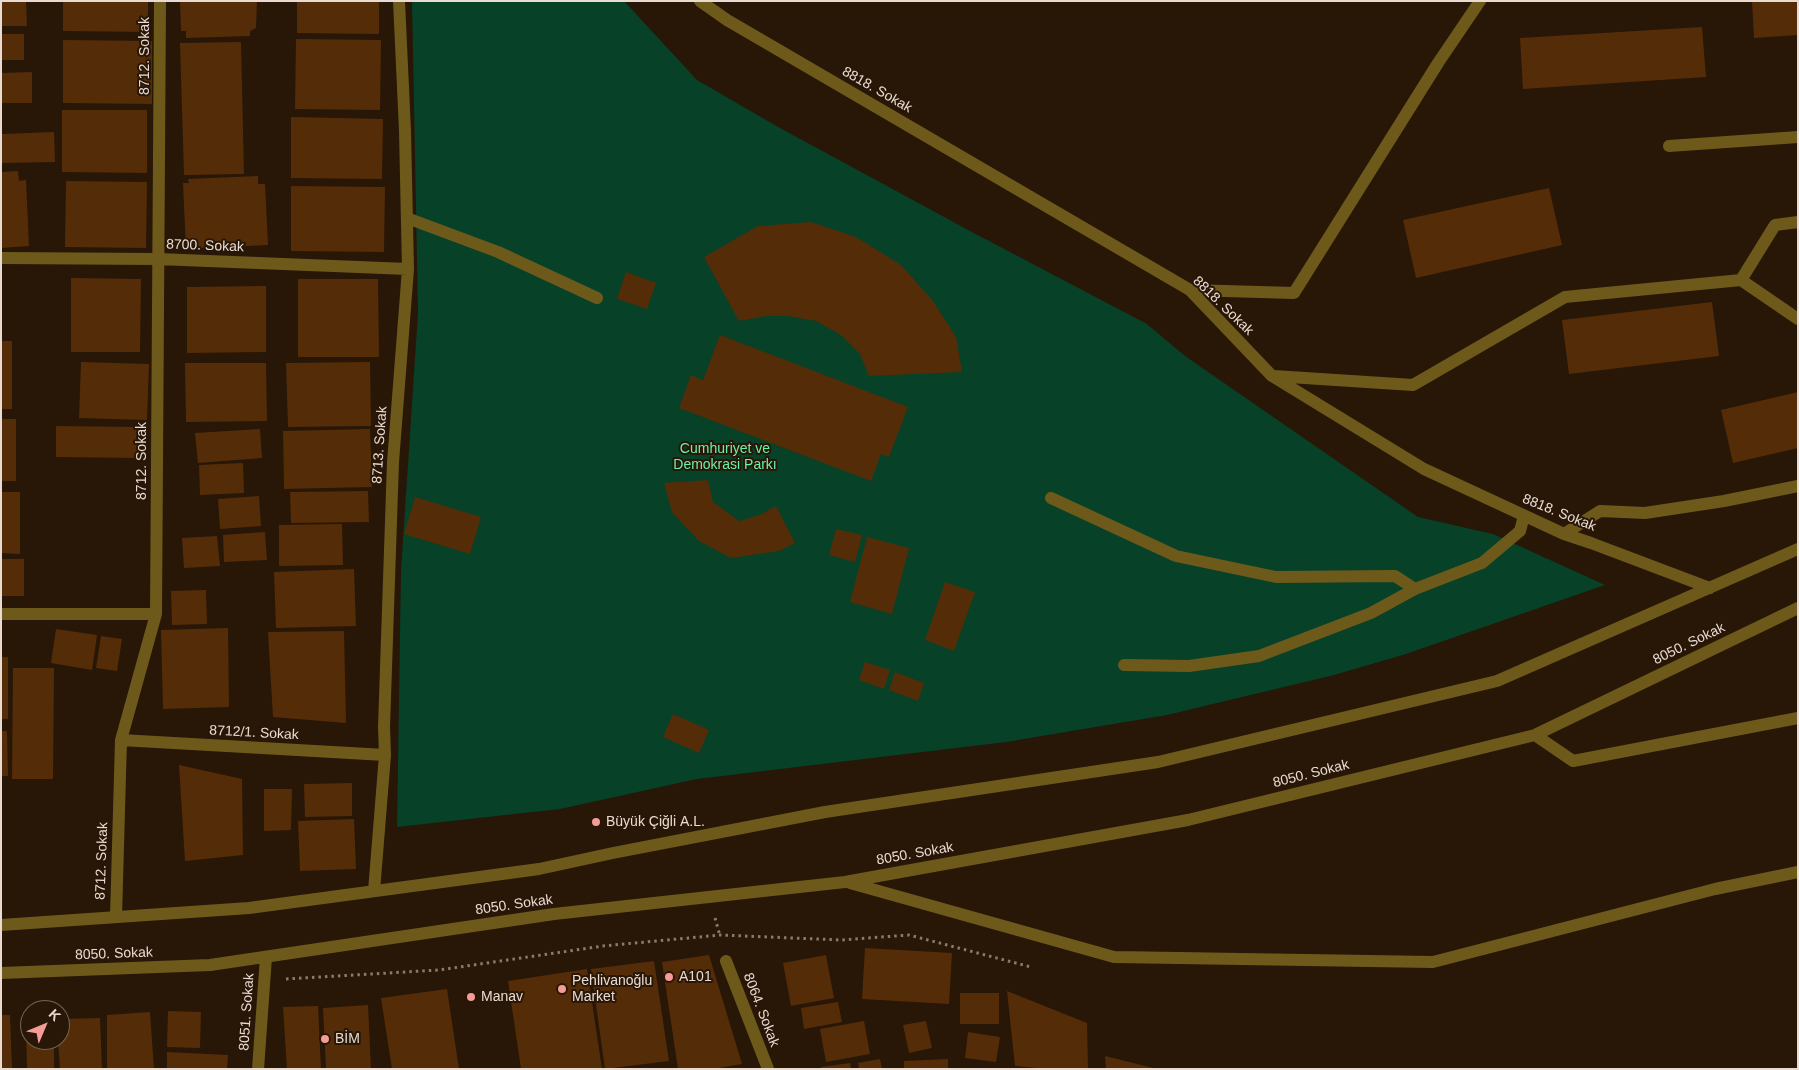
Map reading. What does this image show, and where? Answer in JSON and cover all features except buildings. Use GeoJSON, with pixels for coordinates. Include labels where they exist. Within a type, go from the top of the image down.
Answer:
{"type":"FeatureCollection","features":[{"type":"Feature","properties":{"kind":"street","name":"8712. Sokak"},"geometry":{"type":"LineString","coordinates":[[116,917],[121,740],[156,614],[160,1]]}},
{"type":"Feature","properties":{"kind":"street","name":"8713. Sokak"},"geometry":{"type":"LineString","coordinates":[[374,891],[385,755],[384,727],[393,462],[408,269],[399,1]]}},
{"type":"Feature","properties":{"kind":"street","name":"8818. Sokak"},"geometry":{"type":"LineString","coordinates":[[700,1],[727,20],[1190,290],[1272,376],[1424,469],[1564,534],[1710,588]]}},
{"type":"Feature","properties":{"kind":"street"},"geometry":{"type":"LineString","coordinates":[[1190,290],[1294,293],[1438,63],[1480,1]]}},
{"type":"Feature","properties":{"kind":"street"},"geometry":{"type":"LineString","coordinates":[[1670,146],[1798,137]]}},
{"type":"Feature","properties":{"kind":"street"},"geometry":{"type":"LineString","coordinates":[[407,218],[498,252],[597,298]]}},
{"type":"Feature","properties":{"kind":"street"},"geometry":{"type":"LineString","coordinates":[[1741,280],[1775,225],[1798,222]]}},
{"type":"Feature","properties":{"kind":"street","name":"8700. Sokak"},"geometry":{"type":"LineString","coordinates":[[1,258],[158,259],[408,269]]}},
{"type":"Feature","properties":{"kind":"street"},"geometry":{"type":"LineString","coordinates":[[1272,376],[1413,386],[1565,297],[1741,280],[1798,320]]}},
{"type":"Feature","properties":{"kind":"street"},"geometry":{"type":"LineString","coordinates":[[1564,534],[1600,511],[1645,512],[1724,501],[1798,486]]}},
{"type":"Feature","properties":{"kind":"street"},"geometry":{"type":"LineString","coordinates":[[1051,498],[1176,556],[1276,577],[1395,576],[1415,589]]}},
{"type":"Feature","properties":{"kind":"street"},"geometry":{"type":"LineString","coordinates":[[1124,665],[1190,666],[1259,656],[1371,613],[1415,589],[1482,563],[1520,531],[1524,516]]}},
{"type":"Feature","properties":{"kind":"street"},"geometry":{"type":"LineString","coordinates":[[1,925],[249,908],[539,869],[825,812],[1158,762],[1497,681],[1798,550]]}},
{"type":"Feature","properties":{"kind":"street","name":"8050. Sokak"},"geometry":{"type":"LineString","coordinates":[[1,973],[210,965],[554,914],[845,882],[1188,820],[1535,735],[1798,608]]}},
{"type":"Feature","properties":{"kind":"street"},"geometry":{"type":"LineString","coordinates":[[1,614],[156,614]]}},
{"type":"Feature","properties":{"kind":"street"},"geometry":{"type":"LineString","coordinates":[[1535,735],[1573,761],[1798,718]]}},
{"type":"Feature","properties":{"kind":"street","name":"8712/1. Sokak"},"geometry":{"type":"LineString","coordinates":[[121,740],[385,755]]}},
{"type":"Feature","properties":{"kind":"street"},"geometry":{"type":"LineString","coordinates":[[845,882],[1114,957],[1433,962],[1715,889],[1798,872]]}},
{"type":"Feature","properties":{"kind":"street","name":"8051. Sokak"},"geometry":{"type":"LineString","coordinates":[[258,1069],[266,957]]}},
{"type":"Feature","properties":{"kind":"street","name":"8064. Sokak"},"geometry":{"type":"LineString","coordinates":[[726,961],[768,1069]]}},
{"type":"Feature","properties":{"kind":"path"},"geometry":{"type":"LineString","coordinates":[[709,897],[726,961]]}},
{"type":"Feature","properties":{"kind":"path"},"geometry":{"type":"LineString","coordinates":[[264,981],[439,970],[603,946],[720,935],[841,940],[909,935],[1031,967]]}},
{"type":"Feature","properties":{"kind":"green space","name":"Cumhuriyet ve Demokrasi Parkı"},"geometry":{"type":"Polygon","coordinates":[[[412,1],[624,1],[697,80],[780,128],[1147,324],[1185,356],[1418,517],[1493,534],[1605,585],[1406,654],[1334,675],[1167,715],[1006,742],[697,779],[560,809],[397,827],[401,570],[418,313],[412,1]]]}},
{"type":"Feature","properties":{"kind":"place","name":"Büyük Çiğli A.L."},"geometry":{"type":"Point","coordinates":[596,822]}},
{"type":"Feature","properties":{"kind":"place","name":"A101"},"geometry":{"type":"Point","coordinates":[669,977]}},
{"type":"Feature","properties":{"kind":"place","name":"Pehlivanoğlu Market"},"geometry":{"type":"Point","coordinates":[562,989]}},
{"type":"Feature","properties":{"kind":"place","name":"Manav"},"geometry":{"type":"Point","coordinates":[471,997]}},
{"type":"Feature","properties":{"kind":"place","name":"BİM"},"geometry":{"type":"Point","coordinates":[325,1039]}}]}
